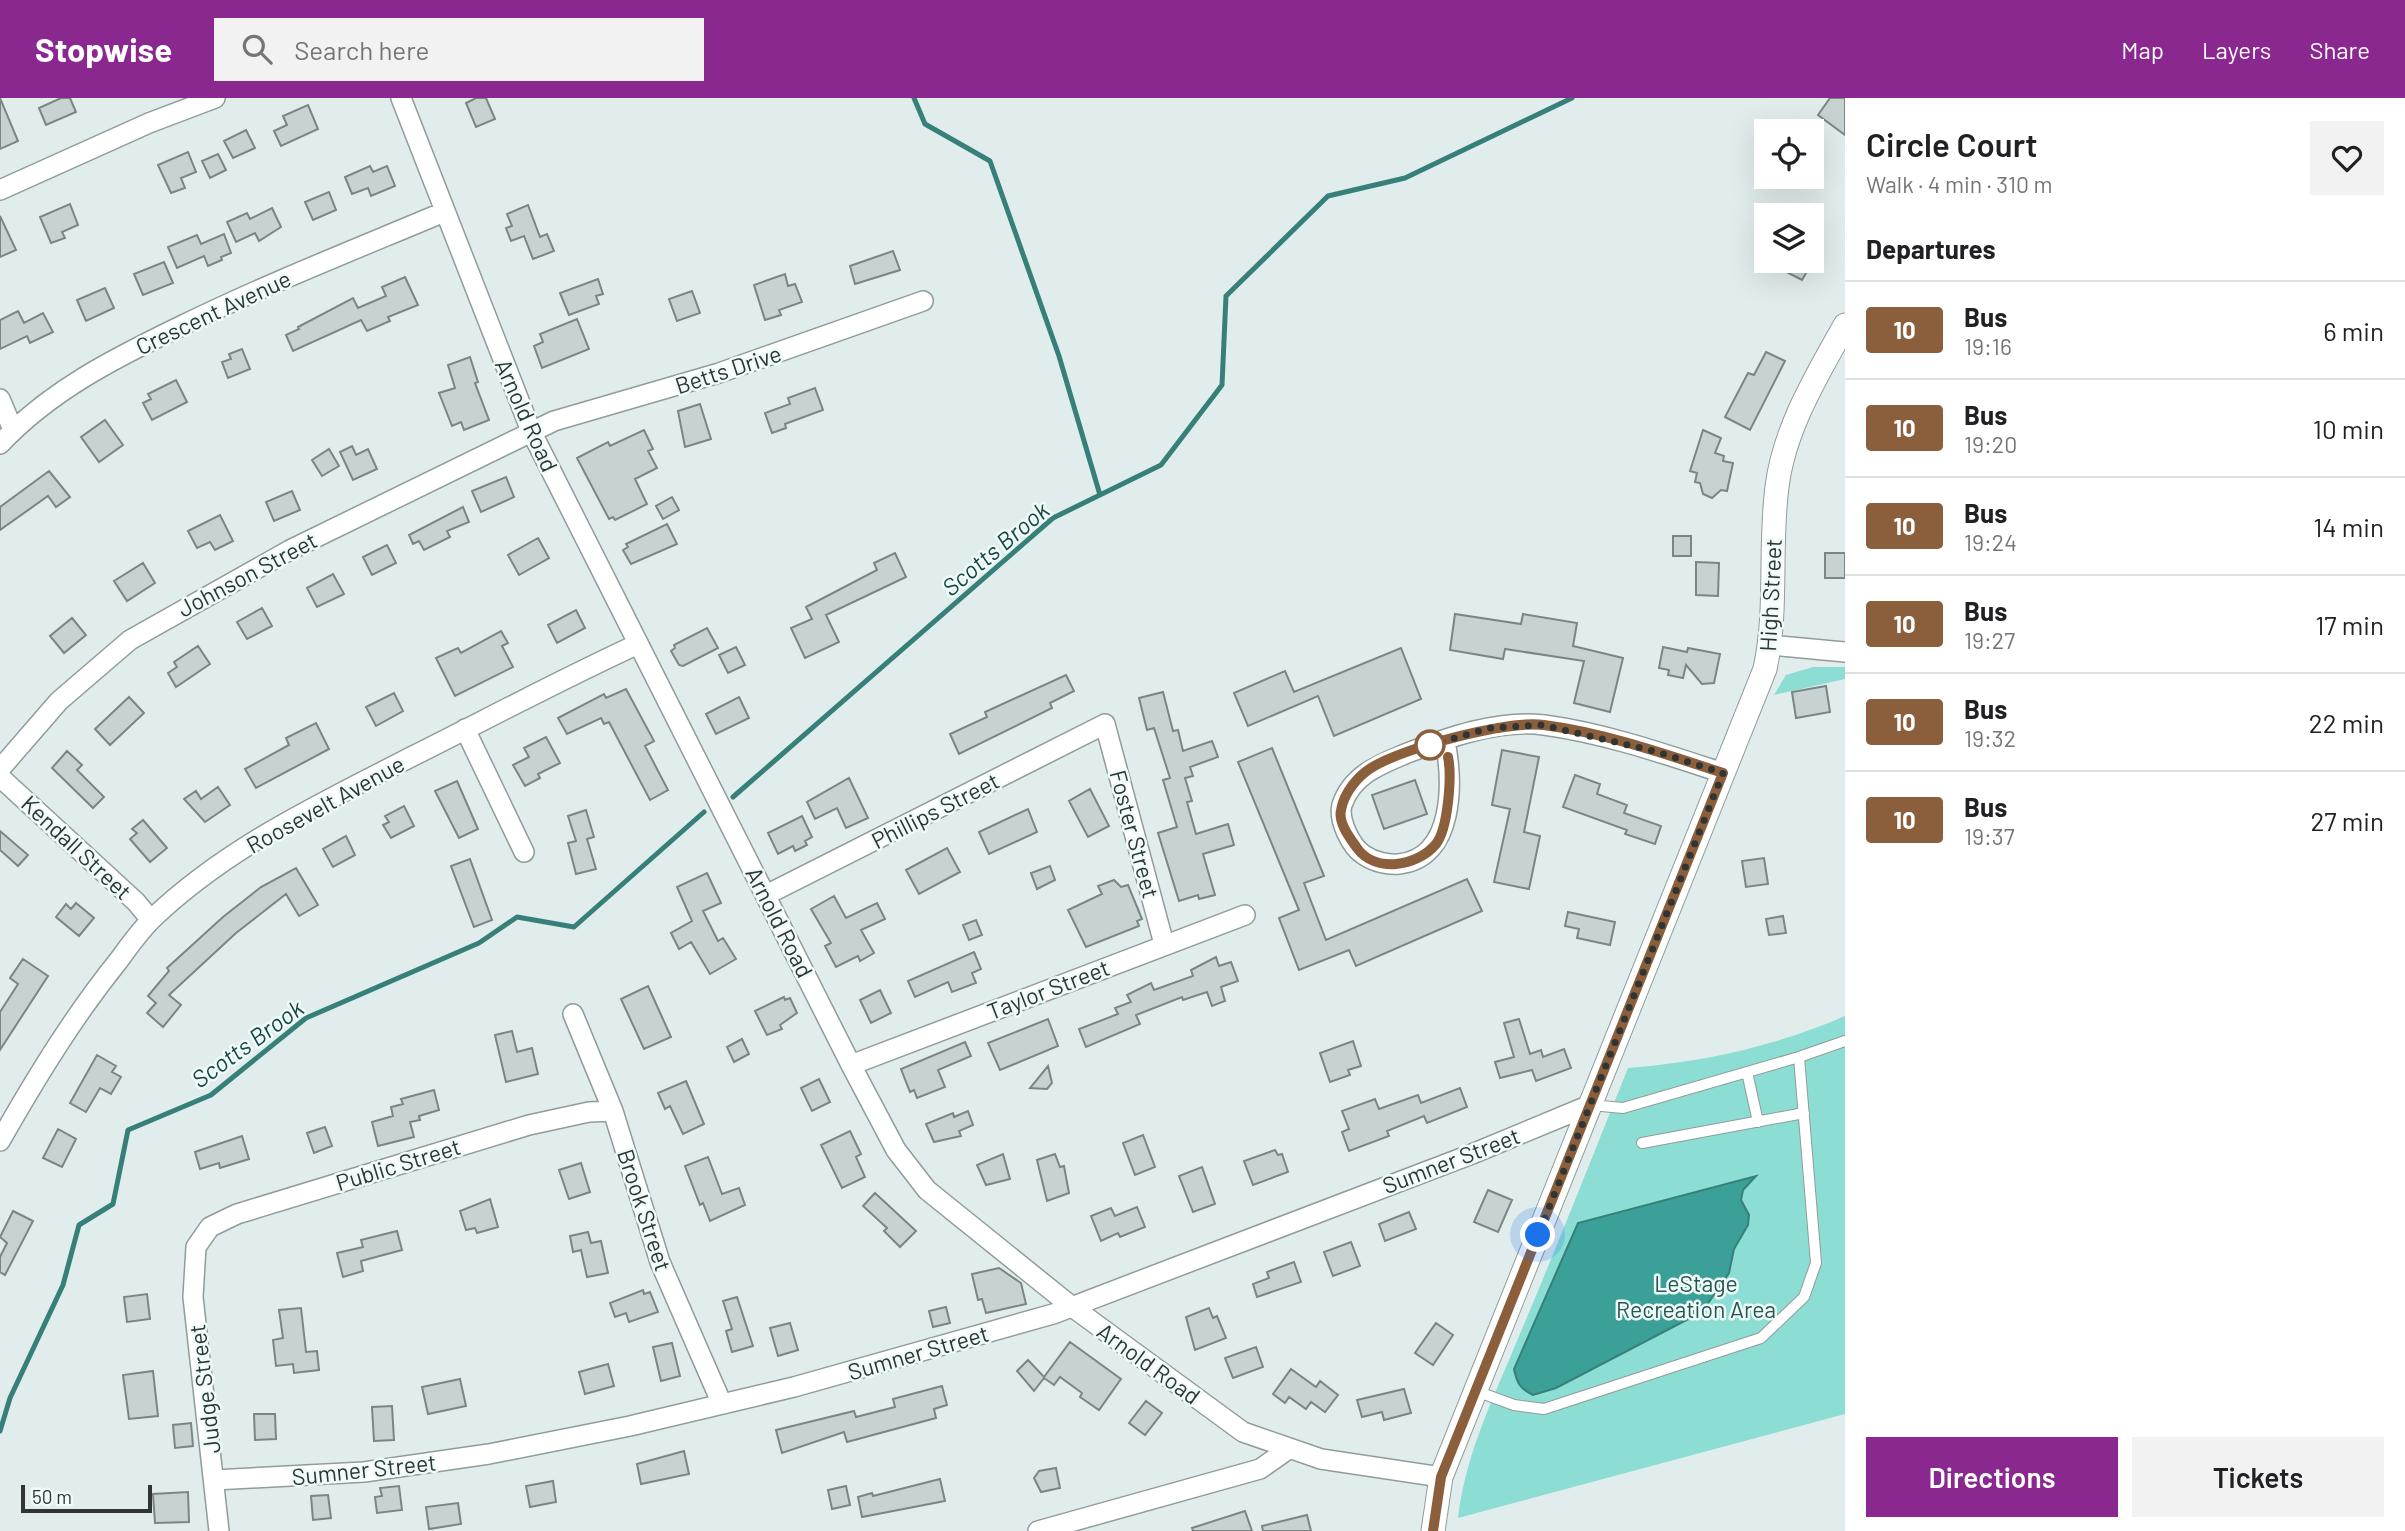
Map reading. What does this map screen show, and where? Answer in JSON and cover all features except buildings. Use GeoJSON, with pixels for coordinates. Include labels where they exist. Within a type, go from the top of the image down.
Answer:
{"type":"FeatureCollection","features":[{"type":"Feature","properties":{"kind":"street"},"geometry":{"type":"LineString","coordinates":[[0,190],[137,129],[215,98]]}},
{"type":"Feature","properties":{"kind":"street","name":"Arnold Road"},"geometry":{"type":"LineString","coordinates":[[401,98],[531,431],[851,1065],[896,1150],[916,1179],[1071,1306],[1243,1432],[1321,1459],[1441,1477]]}},
{"type":"Feature","properties":{"kind":"street","name":"Crescent Avenue"},"geometry":{"type":"LineString","coordinates":[[6,437],[52,397],[118,356],[242,297],[444,212]]}},
{"type":"Feature","properties":{"kind":"street","name":"Betts Drive"},"geometry":{"type":"LineString","coordinates":[[531,431],[554,421],[719,373],[923,301]]}},
{"type":"Feature","properties":{"kind":"street","name":"High Street"},"geometry":{"type":"LineString","coordinates":[[1433,1531],[1441,1477],[1765,668],[1770,645],[1777,484],[1794,427],[1845,325]]}},
{"type":"Feature","properties":{"kind":"street"},"geometry":{"type":"LineString","coordinates":[[0,398],[6,437]]}},
{"type":"Feature","properties":{"kind":"street","name":"Johnson Street"},"geometry":{"type":"LineString","coordinates":[[0,769],[59,701],[130,640],[290,550],[531,431]]}},
{"type":"Feature","properties":{"kind":"street","name":"Roosevelt Avenue"},"geometry":{"type":"LineString","coordinates":[[0,1141],[40,1071],[75,1019],[151,920],[260,835],[638,643]]}},
{"type":"Feature","properties":{"kind":"street"},"geometry":{"type":"LineString","coordinates":[[1770,645],[1845,652]]}},
{"type":"Feature","properties":{"kind":"street","name":"Phillips Street"},"geometry":{"type":"LineString","coordinates":[[766,895],[1105,724]]}},
{"type":"Feature","properties":{"kind":"street","name":"Foster Street"},"geometry":{"type":"LineString","coordinates":[[1105,724],[1164,944]]}},
{"type":"Feature","properties":{"kind":"street"},"geometry":{"type":"LineString","coordinates":[[1445,741],[1450,765],[1447,807],[1437,844],[1411,862],[1388,865],[1363,855],[1346,832],[1340,813],[1346,792],[1371,768],[1445,741],[1490,728],[1542,725],[1654,751],[1723,773]]}},
{"type":"Feature","properties":{"kind":"street"},"geometry":{"type":"LineString","coordinates":[[465,729],[524,852]]}},
{"type":"Feature","properties":{"kind":"street","name":"Kendall Street"},"geometry":{"type":"LineString","coordinates":[[0,777],[126,893],[151,920]]}},
{"type":"Feature","properties":{"kind":"street","name":"Taylor Street"},"geometry":{"type":"LineString","coordinates":[[851,1065],[1245,915]]}},
{"type":"Feature","properties":{"kind":"street","name":"Brook Street"},"geometry":{"type":"LineString","coordinates":[[573,1014],[613,1111],[660,1262],[722,1404]]}},
{"type":"Feature","properties":{"kind":"street","name":"Sumner Street"},"geometry":{"type":"LineString","coordinates":[[214,1480],[364,1472],[489,1454],[722,1404],[936,1348],[1071,1306],[1472,1154],[1590,1105]]}},
{"type":"Feature","properties":{"kind":"street","name":"Public Street"},"geometry":{"type":"LineString","coordinates":[[196,1247],[210,1227],[237,1213],[529,1125],[589,1112],[613,1111]]}},
{"type":"Feature","properties":{"kind":"street","name":"Judge Street"},"geometry":{"type":"LineString","coordinates":[[196,1247],[193,1297],[219,1531]]}},
{"type":"Feature","properties":{"kind":"street"},"geometry":{"type":"LineString","coordinates":[[1038,1531],[1260,1469],[1290,1448]]}},
{"type":"Feature","properties":{"kind":"lane"},"geometry":{"type":"LineString","coordinates":[[1590,1105],[1623,1108],[1845,1041]]}},
{"type":"Feature","properties":{"kind":"lane"},"geometry":{"type":"LineString","coordinates":[[1476,1390],[1514,1405],[1544,1409],[1761,1338],[1804,1297],[1816,1263],[1799,1057]]}},
{"type":"Feature","properties":{"kind":"lane"},"geometry":{"type":"LineString","coordinates":[[1747,1072],[1758,1122]]}},
{"type":"Feature","properties":{"kind":"lane"},"geometry":{"type":"LineString","coordinates":[[1642,1143],[1804,1113]]}},
{"type":"Feature","properties":{"kind":"green space"},"geometry":{"type":"Polygon","coordinates":[[[1813,667],[1845,667],[1845,679],[1774,695],[1786,675],[1813,667]]]}},
{"type":"Feature","properties":{"kind":"green space","name":"LeStage Recreation Area"},"geometry":{"type":"Polygon","coordinates":[[[1845,1016],[1845,1414],[1458,1518],[1467,1470],[1482,1425],[1628,1068],[1684,1062],[1739,1051],[1793,1036],[1845,1016]]]}},
{"type":"Feature","properties":{"kind":"shaded area"},"geometry":{"type":"Polygon","coordinates":[[[1756,1176],[1743,1190],[1741,1200],[1749,1215],[1748,1225],[1734,1249],[1729,1273],[1702,1312],[1556,1388],[1533,1395],[1522,1388],[1514,1369],[1578,1223],[1756,1176]]]}},
{"type":"Feature","properties":{"kind":"waterway"},"geometry":{"type":"LineString","coordinates":[[914,98],[925,124],[990,161],[1059,356],[1100,495]]}},
{"type":"Feature","properties":{"kind":"waterway","name":"Scotts Brook"},"geometry":{"type":"LineString","coordinates":[[733,797],[1053,518],[1161,465],[1222,385],[1226,296],[1328,196],[1405,178],[1572,98]]}},
{"type":"Feature","properties":{"kind":"waterway","name":"Scotts Brook"},"geometry":{"type":"LineString","coordinates":[[0,1431],[10,1398],[63,1285],[79,1225],[113,1204],[128,1130],[211,1095],[306,1018],[479,943],[517,917],[574,927],[704,812]]}},
{"type":"Feature","properties":{"kind":"bus line","name":"10"},"geometry":{"type":"LineString","coordinates":[[1433,1531],[1441,1477],[1723,773],[1654,751],[1542,725],[1490,728],[1424,747],[1371,768],[1346,792],[1340,813],[1346,832],[1363,855],[1388,865],[1411,862],[1437,844],[1447,807],[1450,765],[1448,757]]}},
{"type":"Feature","properties":{"kind":"route"},"geometry":{"type":"LineString","coordinates":[[1430,745],[1424,747],[1490,728],[1542,725],[1654,751],[1723,773],[1538,1235]]}}]}
